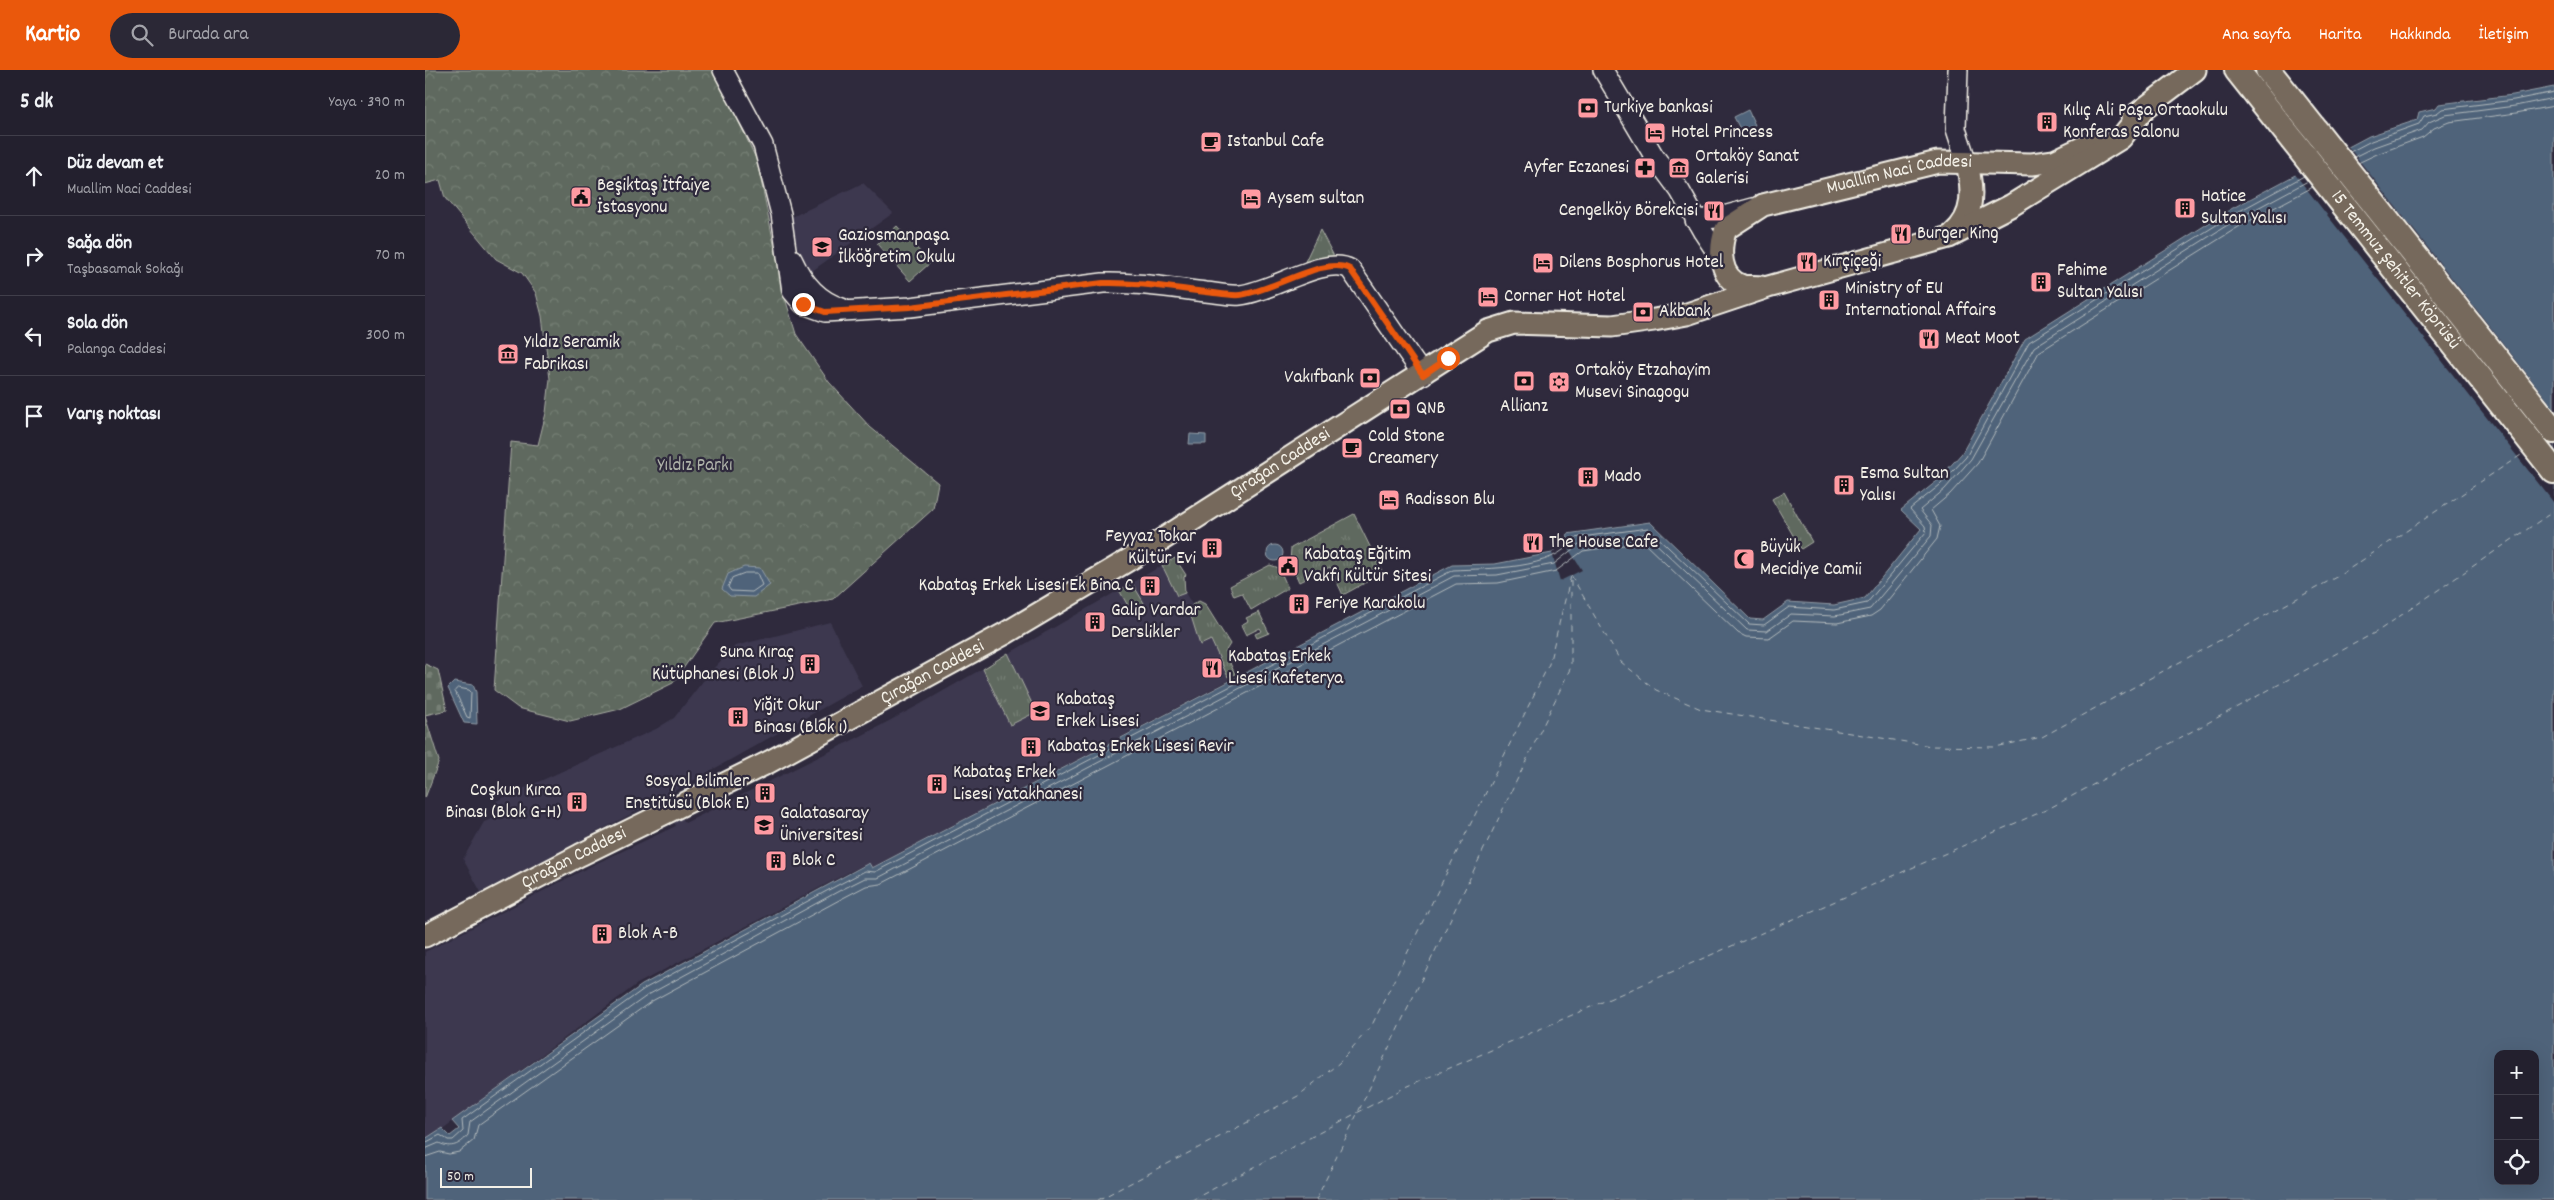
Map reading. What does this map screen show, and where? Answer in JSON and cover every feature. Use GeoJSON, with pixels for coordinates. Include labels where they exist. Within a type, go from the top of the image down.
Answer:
{"type":"FeatureCollection","features":[{"type":"Feature","properties":{"kind":"highway","name":"15 Temmuz Şehitler Köprüsü"},"geometry":{"type":"LineString","coordinates":[[2237,70],[2554,471]]}},
{"type":"Feature","properties":{"kind":"highway","name":"15 Temmuz Şehitler Köprüsü"},"geometry":{"type":"LineString","coordinates":[[2268,70],[2554,431]]}},
{"type":"Feature","properties":{"kind":"main road"},"geometry":{"type":"LineString","coordinates":[[723,70],[763,145],[777,196],[788,251],[799,275],[818,295],[833,305],[853,311],[991,298],[1103,283],[1130,282],[1241,295],[1288,281],[1328,265],[1341,265],[1350,269],[1423,375]]}},
{"type":"Feature","properties":{"kind":"main road"},"geometry":{"type":"LineString","coordinates":[[1603,70],[1653,156],[1680,191],[1695,220],[1725,267],[1744,286],[1767,287]]}},
{"type":"Feature","properties":{"kind":"main road"},"geometry":{"type":"LineString","coordinates":[[1949,237],[1963,225],[1969,213],[1972,186],[1956,129],[1958,70]]}},
{"type":"Feature","properties":{"kind":"main road","name":"Muallim Naci Caddesi"},"geometry":{"type":"LineString","coordinates":[[1654,320],[1712,293],[1723,285],[1725,267],[1721,247],[1726,229],[1763,205],[1938,162],[2016,165],[2054,161],[2071,154],[2116,129],[2195,70]]}},
{"type":"Feature","properties":{"kind":"main road","name":"Muallim Naci Caddesi"},"geometry":{"type":"LineString","coordinates":[[1423,375],[1481,335],[1497,327],[1514,323],[1612,326],[1687,314],[1767,287],[1949,237],[2028,196],[2121,138],[2144,109]]}},
{"type":"Feature","properties":{"kind":"main road"},"geometry":{"type":"LineString","coordinates":[[1695,220],[1716,218],[1763,205]]}},
{"type":"Feature","properties":{"kind":"main road","name":"Çırağan Caddesi"},"geometry":{"type":"LineString","coordinates":[[425,936],[781,755],[1006,633],[1152,546],[1423,375]]}},
{"type":"Feature","properties":{"kind":"shaded area","name":"Gaziosmanpaşa İlköğretim Okulu"},"geometry":{"type":"Polygon","coordinates":[[[863,183],[893,213],[805,276],[790,218],[863,183]]]}},
{"type":"Feature","properties":{"kind":"shaded area"},"geometry":{"type":"Polygon","coordinates":[[[1168,562],[1233,678],[871,868],[869,863],[851,871],[637,984],[425,1142],[425,952],[593,865],[676,826],[662,798],[481,892],[463,859],[484,822],[503,815],[496,801],[656,729],[674,718],[711,671],[735,646],[830,622],[862,686],[669,794],[685,823],[861,736],[919,705],[1168,562]]]}},
{"type":"Feature","properties":{"kind":"green space","name":"Yıldız Parkı"},"geometry":{"type":"Polygon","coordinates":[[[425,70],[715,70],[757,161],[785,298],[796,334],[829,382],[870,427],[938,483],[933,509],[833,599],[715,623],[673,683],[620,709],[570,721],[518,708],[494,690],[511,442],[538,445],[546,413],[550,379],[542,316],[536,293],[522,273],[496,259],[445,198],[440,180],[425,184],[425,70]]]}},
{"type":"Feature","properties":{"kind":"green space"},"geometry":{"type":"Polygon","coordinates":[[[897,226],[930,263],[910,281],[877,244],[897,226]]]}},
{"type":"Feature","properties":{"kind":"green space"},"geometry":{"type":"Polygon","coordinates":[[[1320,230],[1335,258],[1301,270],[1320,230]]]}},
{"type":"Feature","properties":{"kind":"green space"},"geometry":{"type":"Polygon","coordinates":[[[1784,492],[1812,542],[1801,549],[1772,499],[1784,492]]]}},
{"type":"Feature","properties":{"kind":"green space"},"geometry":{"type":"Polygon","coordinates":[[[1354,514],[1383,573],[1343,595],[1330,567],[1299,582],[1290,562],[1291,548],[1354,514]]]}},
{"type":"Feature","properties":{"kind":"green space"},"geometry":{"type":"Polygon","coordinates":[[[1175,558],[1186,575],[1184,577],[1185,593],[1177,596],[1162,565],[1175,558]]]}},
{"type":"Feature","properties":{"kind":"green space"},"geometry":{"type":"Polygon","coordinates":[[[1270,565],[1279,568],[1288,588],[1251,610],[1242,593],[1234,596],[1230,586],[1270,565]]]}},
{"type":"Feature","properties":{"kind":"green space"},"geometry":{"type":"Polygon","coordinates":[[[1132,583],[1144,603],[1131,611],[1119,590],[1132,583]]]}},
{"type":"Feature","properties":{"kind":"green space"},"geometry":{"type":"Polygon","coordinates":[[[1199,601],[1205,604],[1230,644],[1225,652],[1235,674],[1228,677],[1211,640],[1200,645],[1191,616],[1194,608],[1192,605],[1199,601]]]}},
{"type":"Feature","properties":{"kind":"green space"},"geometry":{"type":"Polygon","coordinates":[[[1259,612],[1269,633],[1257,638],[1255,634],[1262,631],[1260,628],[1246,635],[1241,625],[1248,621],[1246,618],[1259,612]]]}},
{"type":"Feature","properties":{"kind":"green space"},"geometry":{"type":"Polygon","coordinates":[[[1008,653],[1036,712],[1010,725],[983,669],[1008,653]]]}},
{"type":"Feature","properties":{"kind":"green space"},"geometry":{"type":"Polygon","coordinates":[[[425,664],[438,670],[447,710],[425,715],[425,664]]]}},
{"type":"Feature","properties":{"kind":"green space"},"geometry":{"type":"Polygon","coordinates":[[[425,716],[439,761],[425,798],[425,716]]]}},
{"type":"Feature","properties":{"kind":"water"},"geometry":{"type":"Polygon","coordinates":[[[2554,87],[2554,1200],[425,1200],[425,1139],[442,1128],[450,1136],[459,1129],[452,1121],[642,985],[869,863],[872,868],[1452,565],[1495,564],[1552,553],[1568,540],[1567,534],[1650,522],[1750,619],[1763,620],[1788,602],[1834,605],[1865,598],[1921,529],[1901,510],[1937,481],[1962,453],[2025,339],[2231,209],[2369,136],[2417,120],[2419,112],[2436,108],[2439,104],[2513,95],[2554,87]]]}},
{"type":"Feature","properties":{"kind":"water"},"geometry":{"type":"Polygon","coordinates":[[[1748,110],[1755,125],[1741,131],[1734,117],[1748,110]]]}},
{"type":"Feature","properties":{"kind":"water"},"geometry":{"type":"Polygon","coordinates":[[[1190,434],[1206,435],[1206,444],[1189,444],[1190,434]]]}},
{"type":"Feature","properties":{"kind":"water"},"geometry":{"type":"Polygon","coordinates":[[[1275,545],[1283,553],[1275,561],[1267,553],[1275,545]]]}},
{"type":"Feature","properties":{"kind":"water"},"geometry":{"type":"Polygon","coordinates":[[[744,567],[760,568],[770,585],[754,597],[730,596],[722,589],[728,574],[744,567]]]}},
{"type":"Feature","properties":{"kind":"water"},"geometry":{"type":"Polygon","coordinates":[[[454,682],[473,685],[476,692],[477,724],[464,723],[448,688],[454,682]]]}},
{"type":"Feature","properties":{"kind":"pier"},"geometry":{"type":"Polygon","coordinates":[[[2347,145],[2554,408],[2554,503],[2294,173],[2347,145]]]}},
{"type":"Feature","properties":{"kind":"pier"},"geometry":{"type":"Polygon","coordinates":[[[1564,542],[1582,570],[1560,581],[1552,553],[1564,542]]]}},
{"type":"Feature","properties":{"kind":"ferry route"},"geometry":{"type":"LineString","coordinates":[[1571,575],[1621,662],[1656,690],[1701,709],[1931,746],[1995,747],[2042,737],[2340,575],[2524,453]]}},
{"type":"Feature","properties":{"kind":"ferry route"},"geometry":{"type":"LineString","coordinates":[[1192,1200],[1406,1087],[2048,809],[2378,631],[2554,511]]}},
{"type":"Feature","properties":{"kind":"ferry route"},"geometry":{"type":"LineString","coordinates":[[1098,1200],[1298,1096],[1339,1063],[1372,1025],[1549,664],[1571,576]]}},
{"type":"Feature","properties":{"kind":"ferry route"},"geometry":{"type":"LineString","coordinates":[[1316,1200],[1571,667],[1571,579]]}},
{"type":"Feature","properties":{"kind":"place","name":"Turkiye bankasi"},"geometry":{"type":"Point","coordinates":[1588,108]}},
{"type":"Feature","properties":{"kind":"place","name":"Kılıç Ali Paşa Ortaokulu Konferas Salonu"},"geometry":{"type":"Point","coordinates":[2047,122]}},
{"type":"Feature","properties":{"kind":"place","name":"Hotel Princess"},"geometry":{"type":"Point","coordinates":[1655,133]}},
{"type":"Feature","properties":{"kind":"place","name":"Istanbul Cafe"},"geometry":{"type":"Point","coordinates":[1211,142]}},
{"type":"Feature","properties":{"kind":"place","name":"Ayfer Eczanesi"},"geometry":{"type":"Point","coordinates":[1645,168]}},
{"type":"Feature","properties":{"kind":"place","name":"Ortaköy Sanat Galerisi"},"geometry":{"type":"Point","coordinates":[1679,168]}},
{"type":"Feature","properties":{"kind":"place","name":"Beşiktaş İtfaiye İstasyonu"},"geometry":{"type":"Point","coordinates":[581,197]}},
{"type":"Feature","properties":{"kind":"place","name":"Aysem sultan"},"geometry":{"type":"Point","coordinates":[1251,199]}},
{"type":"Feature","properties":{"kind":"place","name":"Hatice Sultan Yalısı"},"geometry":{"type":"Point","coordinates":[2185,208]}},
{"type":"Feature","properties":{"kind":"place","name":"Cengelköy Börekcisi"},"geometry":{"type":"Point","coordinates":[1714,211]}},
{"type":"Feature","properties":{"kind":"place","name":"Burger King"},"geometry":{"type":"Point","coordinates":[1901,234]}},
{"type":"Feature","properties":{"kind":"place","name":"Gaziosmanpaşa İlköğretim Okulu"},"geometry":{"type":"Point","coordinates":[822,247]}},
{"type":"Feature","properties":{"kind":"place","name":"Kırçiçeği"},"geometry":{"type":"Point","coordinates":[1807,262]}},
{"type":"Feature","properties":{"kind":"place","name":"Dilens Bosphorus Hotel"},"geometry":{"type":"Point","coordinates":[1543,263]}},
{"type":"Feature","properties":{"kind":"place","name":"Fehime Sultan Yalısı"},"geometry":{"type":"Point","coordinates":[2041,282]}},
{"type":"Feature","properties":{"kind":"place","name":"Corner Hot Hotel"},"geometry":{"type":"Point","coordinates":[1488,297]}},
{"type":"Feature","properties":{"kind":"place","name":"Ministry of EU International Affairs"},"geometry":{"type":"Point","coordinates":[1829,300]}},
{"type":"Feature","properties":{"kind":"place","name":"Akbank"},"geometry":{"type":"Point","coordinates":[1643,312]}},
{"type":"Feature","properties":{"kind":"place","name":"Meat Moot"},"geometry":{"type":"Point","coordinates":[1929,339]}},
{"type":"Feature","properties":{"kind":"place","name":"Yıldız Seramik Fabrikası"},"geometry":{"type":"Point","coordinates":[508,354]}},
{"type":"Feature","properties":{"kind":"place","name":"Vakıfbank"},"geometry":{"type":"Point","coordinates":[1370,378]}},
{"type":"Feature","properties":{"kind":"place","name":"Allianz"},"geometry":{"type":"Point","coordinates":[1524,381]}},
{"type":"Feature","properties":{"kind":"place","name":"Ortaköy Etzahayim Musevi Sinagogu"},"geometry":{"type":"Point","coordinates":[1559,382]}},
{"type":"Feature","properties":{"kind":"place","name":"QNB"},"geometry":{"type":"Point","coordinates":[1400,409]}},
{"type":"Feature","properties":{"kind":"place","name":"Cold Stone Creamery"},"geometry":{"type":"Point","coordinates":[1352,448]}},
{"type":"Feature","properties":{"kind":"place","name":"Mado"},"geometry":{"type":"Point","coordinates":[1588,477]}},
{"type":"Feature","properties":{"kind":"place","name":"Esma Sultan Yalısı"},"geometry":{"type":"Point","coordinates":[1844,485]}},
{"type":"Feature","properties":{"kind":"place","name":"Radisson Blu"},"geometry":{"type":"Point","coordinates":[1389,500]}},
{"type":"Feature","properties":{"kind":"place","name":"The House Cafe"},"geometry":{"type":"Point","coordinates":[1533,543]}},
{"type":"Feature","properties":{"kind":"place","name":"Feyyaz Tokar Kültür Evi"},"geometry":{"type":"Point","coordinates":[1212,548]}},
{"type":"Feature","properties":{"kind":"place","name":"Büyük Mecidiye Camii"},"geometry":{"type":"Point","coordinates":[1744,559]}},
{"type":"Feature","properties":{"kind":"place","name":"Kabataş Eğitim Vakfı Kültür Sitesi"},"geometry":{"type":"Point","coordinates":[1288,566]}},
{"type":"Feature","properties":{"kind":"place","name":"Kabataş Erkek Lisesi Ek Bina C"},"geometry":{"type":"Point","coordinates":[1150,586]}},
{"type":"Feature","properties":{"kind":"place","name":"Feriye Karakolu"},"geometry":{"type":"Point","coordinates":[1299,604]}},
{"type":"Feature","properties":{"kind":"place","name":"Galip Vardar Derslikler"},"geometry":{"type":"Point","coordinates":[1095,622]}},
{"type":"Feature","properties":{"kind":"place","name":"Suna Kıraç Kütüphanesi (Blok J)"},"geometry":{"type":"Point","coordinates":[810,664]}},
{"type":"Feature","properties":{"kind":"place","name":"Kabataş Erkek Lisesi Kafeterya"},"geometry":{"type":"Point","coordinates":[1212,668]}},
{"type":"Feature","properties":{"kind":"place","name":"Kabataş Erkek Lisesi"},"geometry":{"type":"Point","coordinates":[1040,711]}},
{"type":"Feature","properties":{"kind":"place","name":"Yiğit Okur Binası (Blok ı)"},"geometry":{"type":"Point","coordinates":[738,717]}},
{"type":"Feature","properties":{"kind":"place","name":"Kabataş Erkek Lisesi Revir"},"geometry":{"type":"Point","coordinates":[1031,747]}},
{"type":"Feature","properties":{"kind":"place","name":"Kabataş Erkek Lisesi Yatakhanesi"},"geometry":{"type":"Point","coordinates":[937,784]}},
{"type":"Feature","properties":{"kind":"place","name":"Sosyal Bilimler Enstitüsü (Blok E)"},"geometry":{"type":"Point","coordinates":[765,793]}},
{"type":"Feature","properties":{"kind":"place","name":"Coşkun Kırca Binası (Blok G-H)"},"geometry":{"type":"Point","coordinates":[577,802]}},
{"type":"Feature","properties":{"kind":"place","name":"Galatasaray Üniversitesi"},"geometry":{"type":"Point","coordinates":[764,825]}},
{"type":"Feature","properties":{"kind":"place","name":"Blok C"},"geometry":{"type":"Point","coordinates":[776,861]}},
{"type":"Feature","properties":{"kind":"place","name":"Blok A-B"},"geometry":{"type":"Point","coordinates":[602,934]}},
{"type":"Feature","properties":{"kind":"route"},"geometry":{"type":"LineString","coordinates":[[803,304],[825,312],[910,307],[999,298],[1103,283],[1130,282],[1148,286],[1241,295],[1288,281],[1321,266],[1341,265],[1350,269],[1423,375],[1448,358]]}}]}
